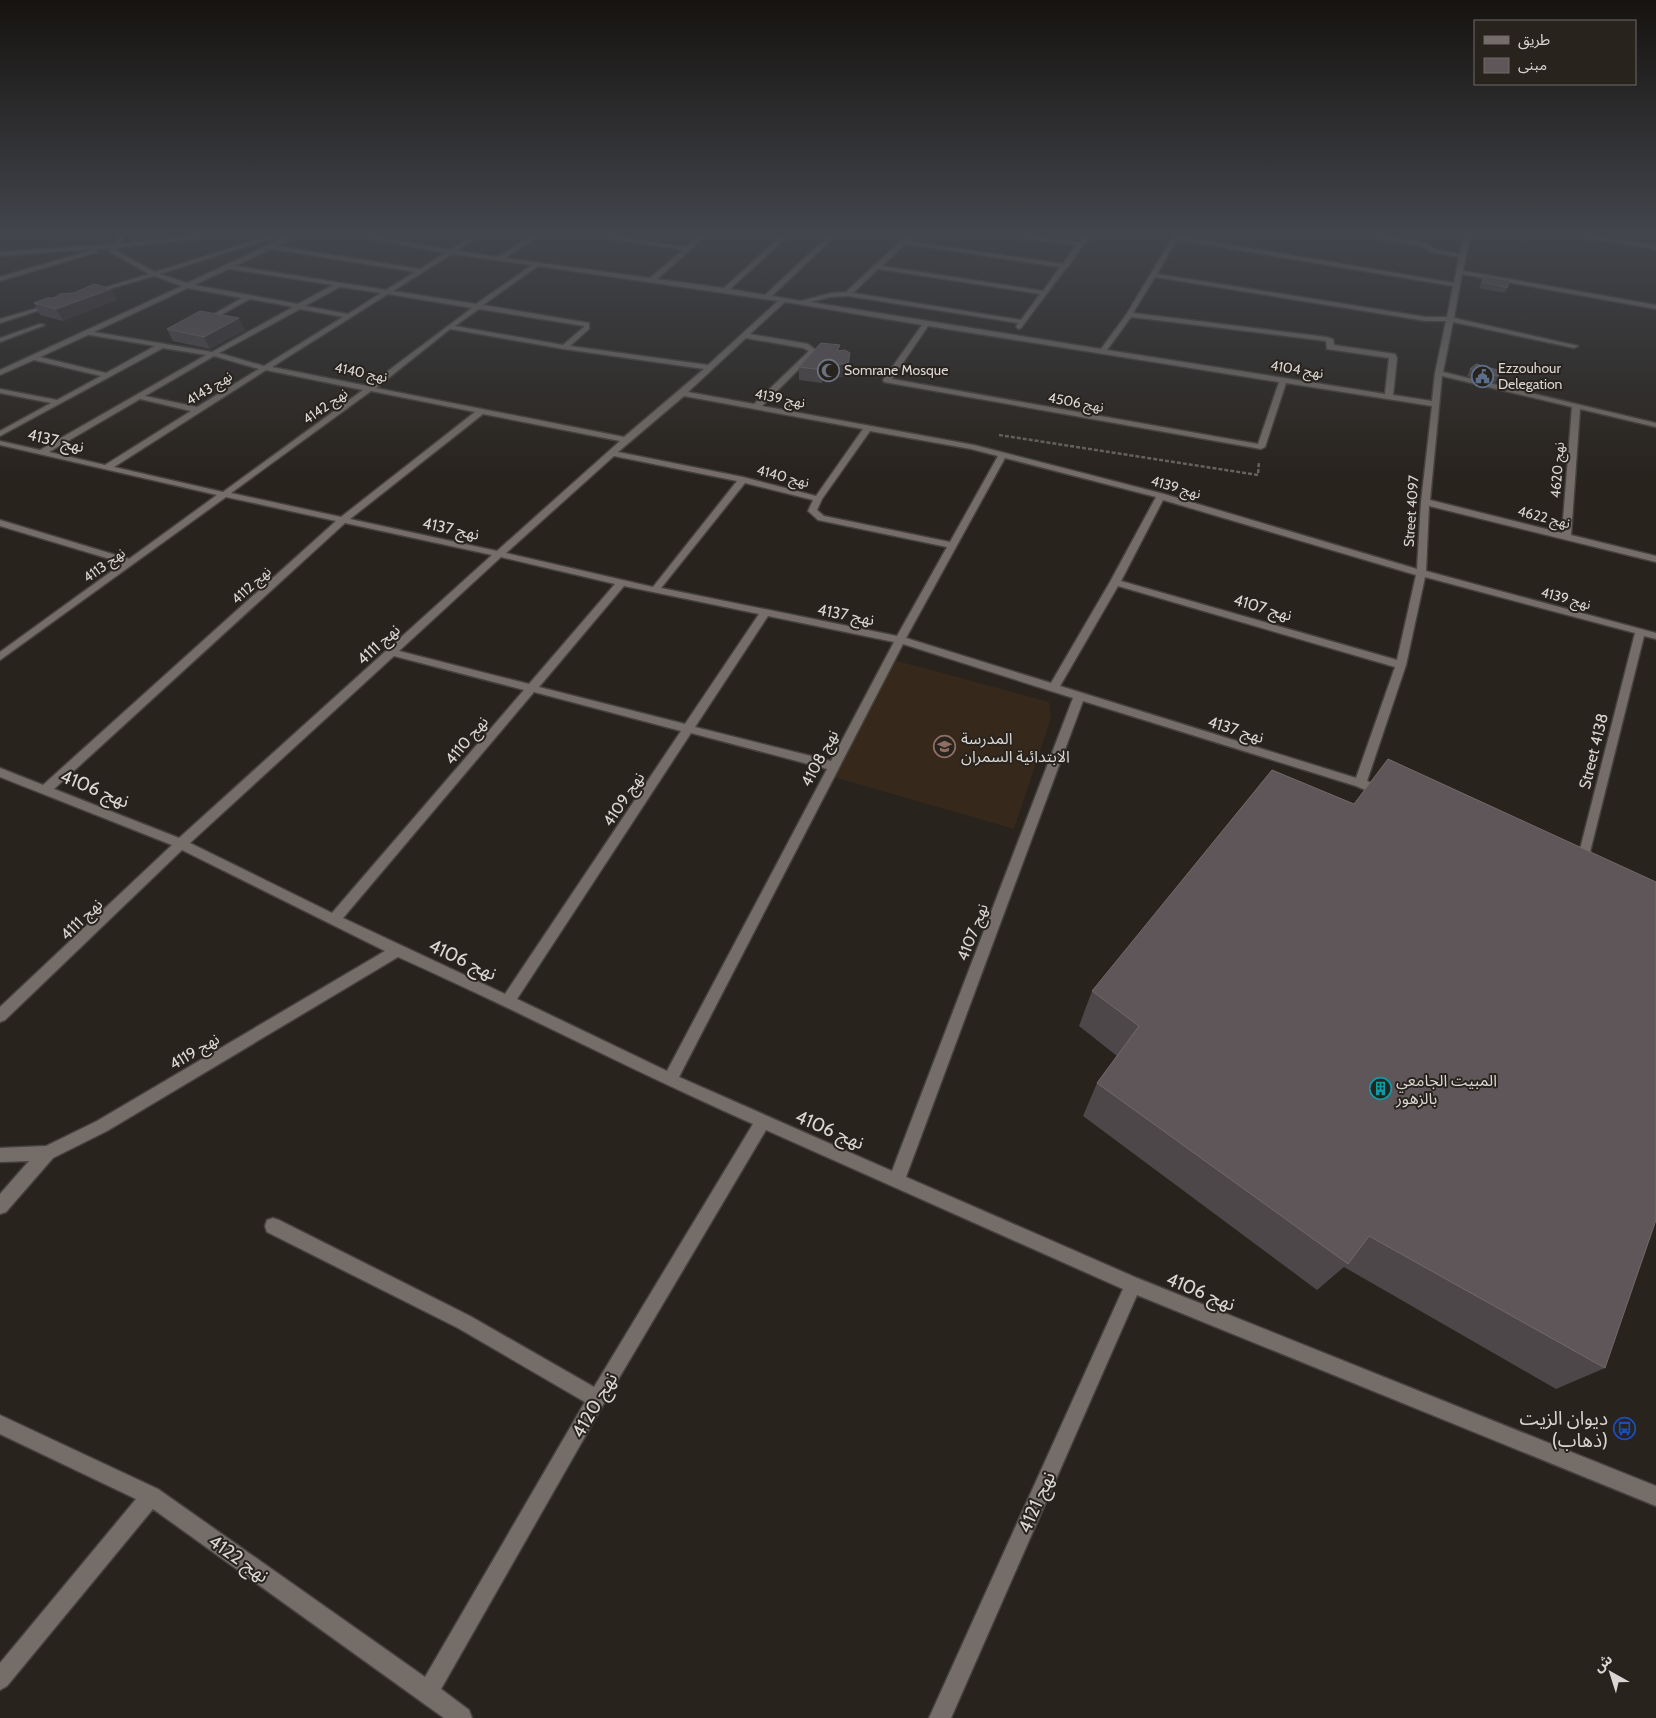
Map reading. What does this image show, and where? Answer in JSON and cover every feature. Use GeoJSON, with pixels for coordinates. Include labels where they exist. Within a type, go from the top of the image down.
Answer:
{"type":"FeatureCollection","features":[{"type":"Feature","properties":{"kind":"street"},"geometry":{"type":"LineString","coordinates":[[0,321],[19,315]]}},
{"type":"Feature","properties":{"kind":"street"},"geometry":{"type":"LineString","coordinates":[[0,373],[127,315]]}},
{"type":"Feature","properties":{"kind":"street"},"geometry":{"type":"LineString","coordinates":[[201,324],[217,315]]}},
{"type":"Feature","properties":{"kind":"street"},"geometry":{"type":"LineString","coordinates":[[42,452],[283,315]]}},
{"type":"Feature","properties":{"kind":"street"},"geometry":{"type":"LineString","coordinates":[[346,315],[350,316]]}},
{"type":"Feature","properties":{"kind":"street","name":"نهج 4142"},"geometry":{"type":"LineString","coordinates":[[222,494],[371,388],[466,315]]}},
{"type":"Feature","properties":{"kind":"street"},"geometry":{"type":"LineString","coordinates":[[534,315],[587,324],[587,328],[564,348]]}},
{"type":"Feature","properties":{"kind":"street","name":"نهج 4111"},"geometry":{"type":"LineString","coordinates":[[0,1016],[181,844],[499,554],[626,440],[682,393],[766,315]]}},
{"type":"Feature","properties":{"kind":"street","name":"نهج 4104"},"geometry":{"type":"LineString","coordinates":[[873,315],[1435,404]]}},
{"type":"Feature","properties":{"kind":"street"},"geometry":{"type":"LineString","coordinates":[[980,315],[1023,322]]}},
{"type":"Feature","properties":{"kind":"street"},"geometry":{"type":"LineString","coordinates":[[1012,337],[1028,315]]}},
{"type":"Feature","properties":{"kind":"street"},"geometry":{"type":"LineString","coordinates":[[1402,315],[1426,319],[1450,319],[1574,346]]}},
{"type":"Feature","properties":{"kind":"street","name":"Street 4097"},"geometry":{"type":"LineString","coordinates":[[1360,783],[1401,665],[1421,573],[1425,502],[1435,404],[1451,315]]}},
{"type":"Feature","properties":{"kind":"street","name":"نهج 4143"},"geometry":{"type":"LineString","coordinates":[[107,467],[350,316]]}},
{"type":"Feature","properties":{"kind":"street"},"geometry":{"type":"LineString","coordinates":[[1104,351],[1130,316],[1327,339],[1330,340],[1330,347],[1392,356],[1394,358],[1389,396]]}},
{"type":"Feature","properties":{"kind":"street","name":"نهج 4506"},"geometry":{"type":"LineString","coordinates":[[926,324],[887,380],[1261,447]]}},
{"type":"Feature","properties":{"kind":"street"},"geometry":{"type":"LineString","coordinates":[[0,340],[42,326]]}},
{"type":"Feature","properties":{"kind":"street"},"geometry":{"type":"LineString","coordinates":[[449,328],[564,348],[709,368]]}},
{"type":"Feature","properties":{"kind":"street","name":"نهج 4140"},"geometry":{"type":"LineString","coordinates":[[90,333],[213,354],[265,368],[626,440]]}},
{"type":"Feature","properties":{"kind":"street"},"geometry":{"type":"LineString","coordinates":[[744,335],[805,346],[813,351],[756,407]]}},
{"type":"Feature","properties":{"kind":"street"},"geometry":{"type":"LineString","coordinates":[[0,434],[176,337]]}},
{"type":"Feature","properties":{"kind":"street"},"geometry":{"type":"LineString","coordinates":[[35,358],[107,375]]}},
{"type":"Feature","properties":{"kind":"street"},"geometry":{"type":"LineString","coordinates":[[1439,373],[1656,425]]}},
{"type":"Feature","properties":{"kind":"street"},"geometry":{"type":"LineString","coordinates":[[1261,447],[1283,380]]}},
{"type":"Feature","properties":{"kind":"street"},"geometry":{"type":"LineString","coordinates":[[0,391],[57,402]]}},
{"type":"Feature","properties":{"kind":"street","name":"نهج 4139"},"geometry":{"type":"LineString","coordinates":[[682,393],[970,447],[1003,455],[1161,496],[1421,573],[1656,636]]}},
{"type":"Feature","properties":{"kind":"street"},"geometry":{"type":"LineString","coordinates":[[140,397],[198,410]]}},
{"type":"Feature","properties":{"kind":"street","name":"نهج 4620"},"geometry":{"type":"LineString","coordinates":[[1566,537],[1576,406]]}},
{"type":"Feature","properties":{"kind":"street","name":"نهج 4112"},"geometry":{"type":"LineString","coordinates":[[45,790],[343,520],[482,410]]}},
{"type":"Feature","properties":{"kind":"street"},"geometry":{"type":"LineString","coordinates":[[818,499],[868,428]]}},
{"type":"Feature","properties":{"kind":"street","name":"نهج 4137"},"geometry":{"type":"LineString","coordinates":[[0,443],[764,614],[900,640],[1360,783],[1396,799]]}},
{"type":"Feature","properties":{"kind":"street","name":"نهج 4140"},"geometry":{"type":"LineString","coordinates":[[613,453],[743,480],[818,499],[812,512],[821,518],[953,545]]}},
{"type":"Feature","properties":{"kind":"street","name":"نهج 4108"},"geometry":{"type":"LineString","coordinates":[[670,1080],[900,640],[1003,455]]}},
{"type":"Feature","properties":{"kind":"street"},"geometry":{"type":"LineString","coordinates":[[655,590],[743,480]]}},
{"type":"Feature","properties":{"kind":"street","name":"نهج 4113"},"geometry":{"type":"LineString","coordinates":[[0,657],[131,563],[222,494]]}},
{"type":"Feature","properties":{"kind":"street"},"geometry":{"type":"LineString","coordinates":[[1053,688],[1115,582],[1161,496]]}},
{"type":"Feature","properties":{"kind":"street","name":"نهج 4622"},"geometry":{"type":"LineString","coordinates":[[1425,502],[1656,559]]}},
{"type":"Feature","properties":{"kind":"street"},"geometry":{"type":"LineString","coordinates":[[0,524],[131,563]]}},
{"type":"Feature","properties":{"kind":"street","name":"نهج 4110"},"geometry":{"type":"LineString","coordinates":[[335,919],[622,582]]}},
{"type":"Feature","properties":{"kind":"street","name":"نهج 4107"},"geometry":{"type":"LineString","coordinates":[[1115,582],[1401,665]]}},
{"type":"Feature","properties":{"kind":"street","name":"نهج 4109"},"geometry":{"type":"LineString","coordinates":[[507,1002],[764,614]]}},
{"type":"Feature","properties":{"kind":"street","name":"Street 4138"},"geometry":{"type":"LineString","coordinates":[[1578,879],[1640,632]]}},
{"type":"Feature","properties":{"kind":"street"},"geometry":{"type":"LineString","coordinates":[[391,652],[833,766]]}},
{"type":"Feature","properties":{"kind":"street","name":"نهج 4107"},"geometry":{"type":"LineString","coordinates":[[897,1179],[1079,696]]}},
{"type":"Feature","properties":{"kind":"street","name":"نهج 4106"},"geometry":{"type":"LineString","coordinates":[[4,778],[45,790],[181,844],[397,951],[670,1080],[1133,1285],[1656,1496]]}},
{"type":"Feature","properties":{"kind":"street","name":"نهج 4119"},"geometry":{"type":"LineString","coordinates":[[0,1155],[47,1153],[102,1126],[397,951]]}},
{"type":"Feature","properties":{"kind":"street","name":"نهج 4120"},"geometry":{"type":"LineString","coordinates":[[428,1692],[597,1399],[763,1121]]}},
{"type":"Feature","properties":{"kind":"street"},"geometry":{"type":"LineString","coordinates":[[0,1206],[47,1153]]}},
{"type":"Feature","properties":{"kind":"street"},"geometry":{"type":"LineString","coordinates":[[273,1226],[464,1322],[597,1399]]}},
{"type":"Feature","properties":{"kind":"street","name":"نهج 4121"},"geometry":{"type":"LineString","coordinates":[[940,1718],[1133,1285]]}},
{"type":"Feature","properties":{"kind":"street","name":"نهج 4122"},"geometry":{"type":"LineString","coordinates":[[0,1424],[151,1496],[462,1718]]}},
{"type":"Feature","properties":{"kind":"street"},"geometry":{"type":"LineString","coordinates":[[0,1679],[151,1496]]}},
{"type":"Feature","properties":{"kind":"path"},"geometry":{"type":"LineString","coordinates":[[970,447],[978,431],[1258,475],[1261,447]]}},
{"type":"Feature","properties":{"kind":"shaded area","name":"المدرسة الابتدائية السمران"},"geometry":{"type":"Polygon","coordinates":[[[894,660],[1049,702],[1051,718],[1014,829],[833,777],[894,660]]]}},
{"type":"Feature","properties":{"kind":"building"},"geometry":{"type":"Polygon","coordinates":[[[192,315],[223,315],[239,318],[204,337],[167,329],[192,315]]]}},
{"type":"Feature","properties":{"kind":"building"},"geometry":{"type":"Polygon","coordinates":[[[821,343],[840,345],[837,351],[845,350],[850,353],[848,363],[822,367],[822,370],[799,367],[821,343]]]}},
{"type":"Feature","properties":{"kind":"building"},"geometry":{"type":"Polygon","coordinates":[[[1476,364],[1501,371],[1498,376],[1470,369],[1476,364]]]}},
{"type":"Feature","properties":{"kind":"building","name":"المبيت الجامعي بالزهور"},"geometry":{"type":"Polygon","coordinates":[[[1388,759],[1656,882],[1656,1220],[1605,1368],[1369,1236],[1348,1264],[1097,1083],[1139,1026],[1092,991],[1272,770],[1354,804],[1388,759]]]}},
{"type":"Feature","properties":{"kind":"place","name":"Somrane Mosque"},"geometry":{"type":"Point","coordinates":[828,370]}},
{"type":"Feature","properties":{"kind":"place","name":"Ezzouhour Delegation"},"geometry":{"type":"Point","coordinates":[1482,376]}},
{"type":"Feature","properties":{"kind":"place","name":"المدرسة الابتدائية السمران"},"geometry":{"type":"Point","coordinates":[945,747]}},
{"type":"Feature","properties":{"kind":"place","name":"المبيت الجامعي بالزهور"},"geometry":{"type":"Point","coordinates":[1380,1089]}},
{"type":"Feature","properties":{"kind":"place","name":"ديوان الزيت (ذهاب)"},"geometry":{"type":"Point","coordinates":[1624,1429]}}]}
